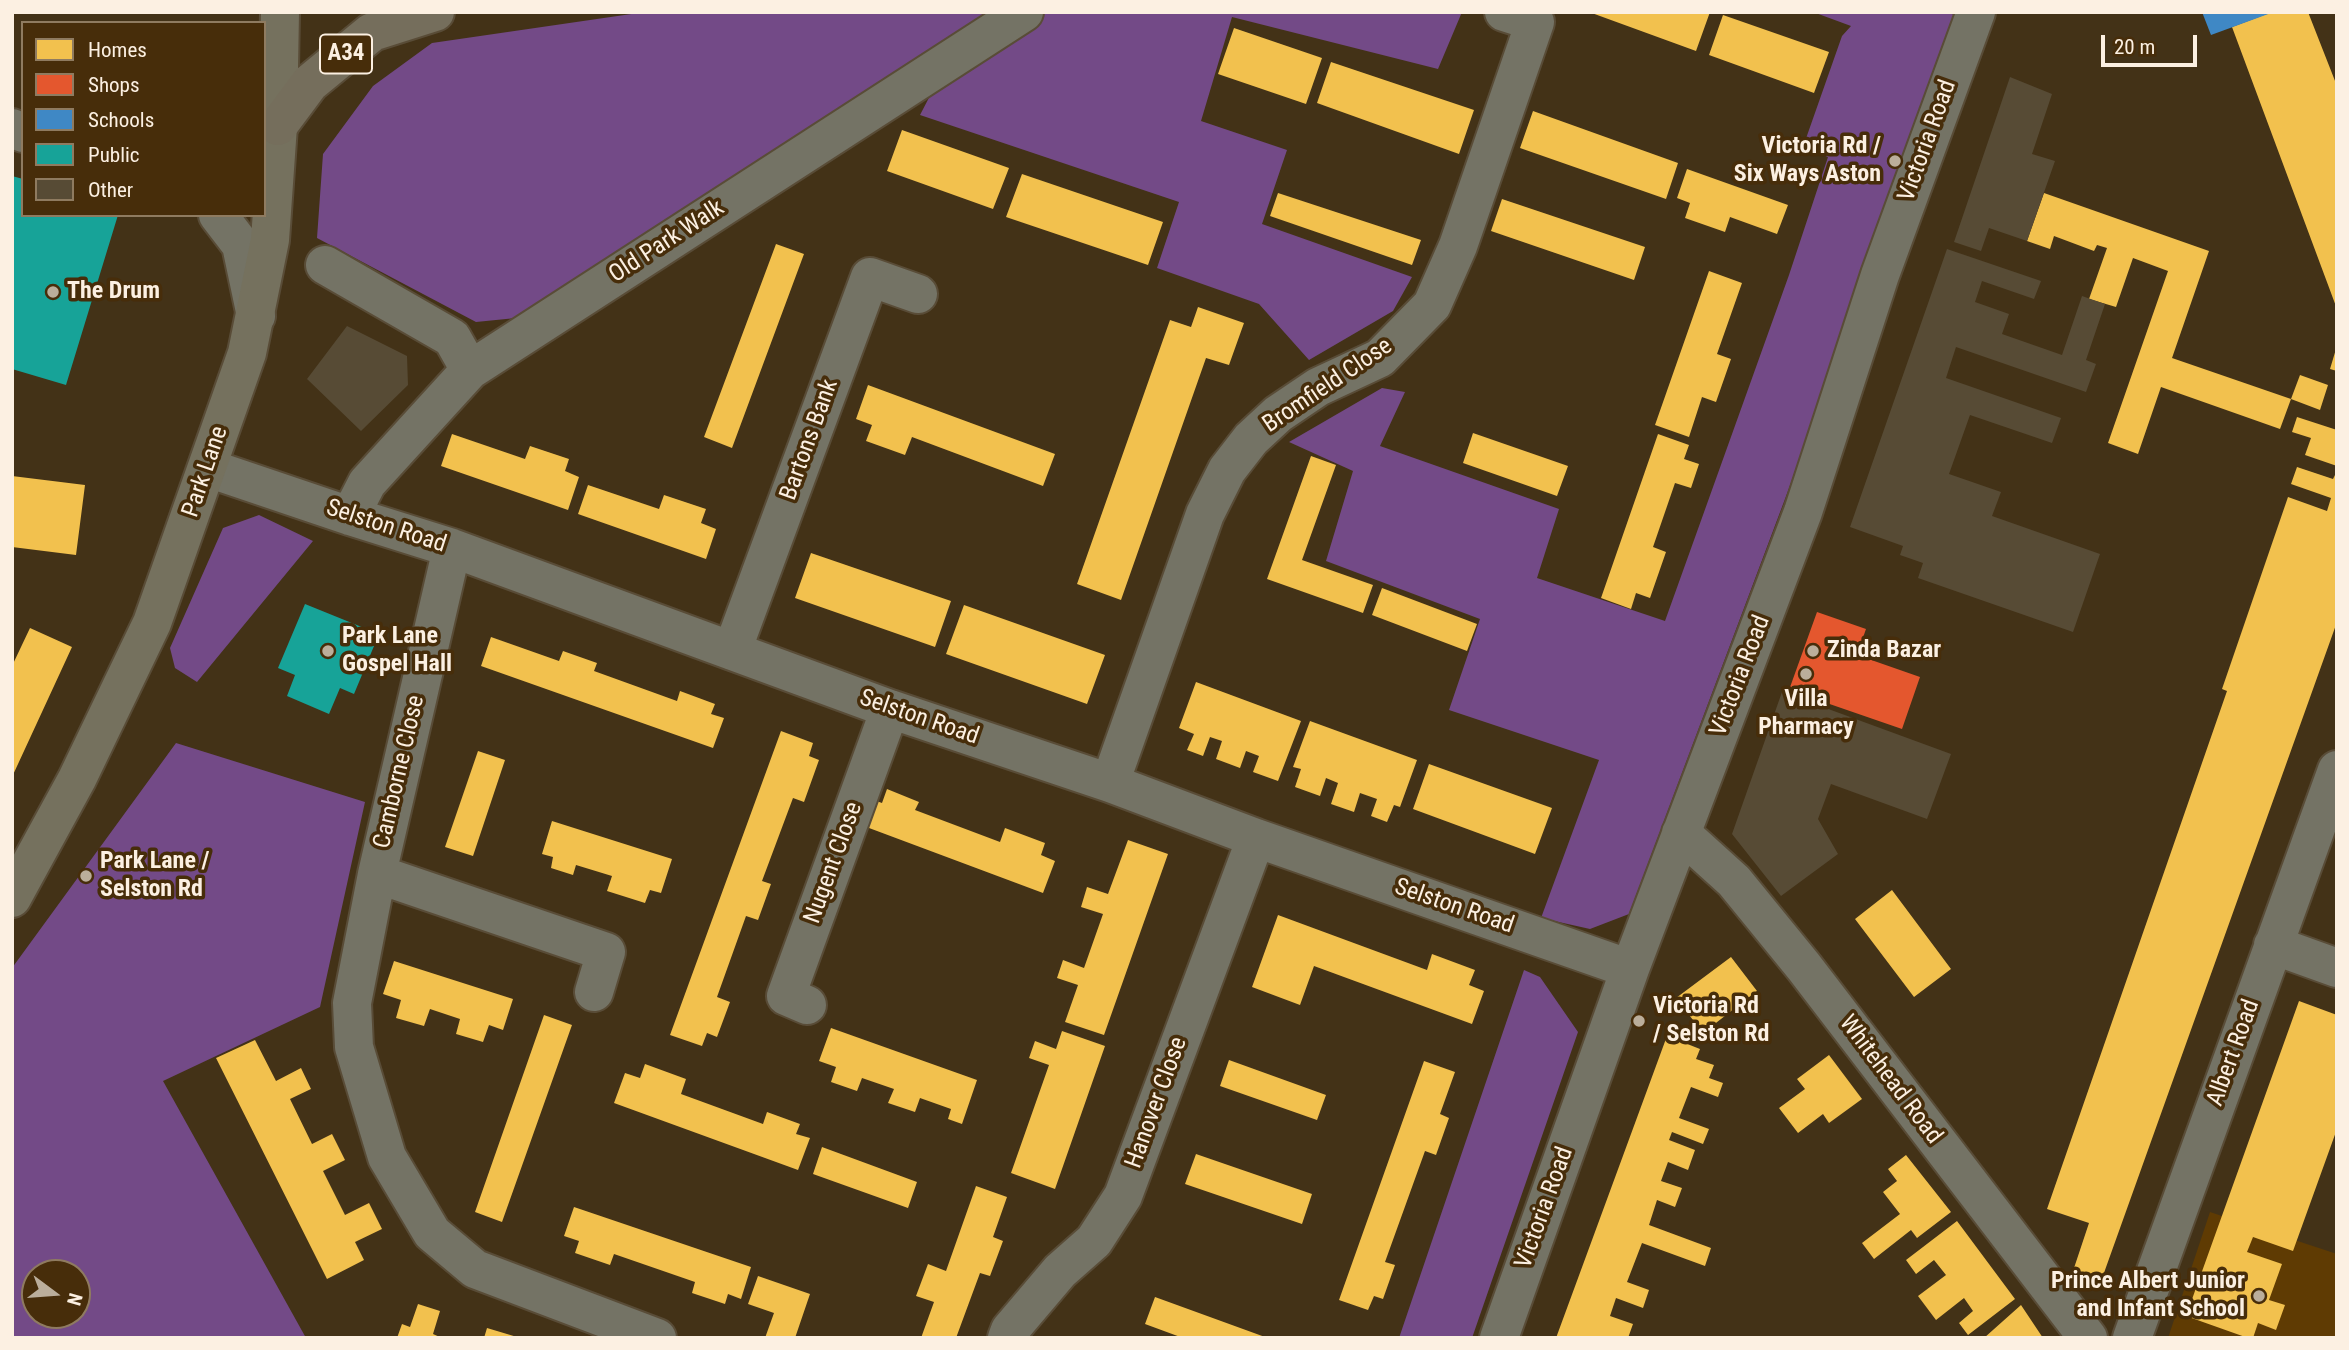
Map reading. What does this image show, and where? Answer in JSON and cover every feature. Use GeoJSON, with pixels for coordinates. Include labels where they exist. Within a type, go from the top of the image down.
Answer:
{"type":"FeatureCollection","features":[{"type":"Feature","properties":{"kind":"highway","name":"A34"},"geometry":{"type":"LineString","coordinates":[[278,126],[310,83],[372,32],[435,12]]}},
{"type":"Feature","properties":{"kind":"main road","name":"Park Lane"},"geometry":{"type":"LineString","coordinates":[[12,898],[78,779],[152,623],[247,353],[270,240],[278,126],[280,12]]}},
{"type":"Feature","properties":{"kind":"street","name":"Old Park Walk"},"geometry":{"type":"LineString","coordinates":[[350,516],[367,483],[470,370],[1024,12]]}},
{"type":"Feature","properties":{"kind":"street","name":"Bromfield Close"},"geometry":{"type":"LineString","coordinates":[[1110,783],[1205,514],[1227,470],[1251,439],[1278,414],[1318,387],[1380,358],[1432,305],[1458,246],[1535,22],[1504,12]]}},
{"type":"Feature","properties":{"kind":"street","name":"Victoria Road"},"geometry":{"type":"LineString","coordinates":[[1499,1338],[1630,969],[1804,512],[1880,275],[1976,12]]}},
{"type":"Feature","properties":{"kind":"street"},"geometry":{"type":"LineString","coordinates":[[220,217],[241,245],[256,316]]}},
{"type":"Feature","properties":{"kind":"street"},"geometry":{"type":"LineString","coordinates":[[325,265],[452,338],[470,370]]}},
{"type":"Feature","properties":{"kind":"street","name":"Bartons Bank"},"geometry":{"type":"LineString","coordinates":[[732,651],[870,277],[918,294]]}},
{"type":"Feature","properties":{"kind":"street","name":"Selston Road"},"geometry":{"type":"LineString","coordinates":[[208,468],[452,548],[890,709],[1110,783],[1256,838],[1630,969]]}},
{"type":"Feature","properties":{"kind":"street","name":"Camborne Close"},"geometry":{"type":"LineString","coordinates":[[452,548],[377,874],[352,1003],[354,1047],[387,1157],[432,1233],[475,1269],[657,1338]]}},
{"type":"Feature","properties":{"kind":"street","name":"Nugent Close"},"geometry":{"type":"LineString","coordinates":[[807,1005],[786,996],[890,709]]}},
{"type":"Feature","properties":{"kind":"street","name":"Albert Road"},"geometry":{"type":"LineString","coordinates":[[2132,1338],[2337,769]]}},
{"type":"Feature","properties":{"kind":"street","name":"Whitehead Road"},"geometry":{"type":"LineString","coordinates":[[1681,833],[1734,881],[1795,956],[2088,1338]]}},
{"type":"Feature","properties":{"kind":"street","name":"Hanover Close"},"geometry":{"type":"LineString","coordinates":[[1007,1338],[1010,1330],[1060,1271],[1094,1241],[1123,1196],[1256,838]]}},
{"type":"Feature","properties":{"kind":"street","name":"Camborne Close"},"geometry":{"type":"LineString","coordinates":[[377,874],[606,952],[594,992]]}},
{"type":"Feature","properties":{"kind":"street"},"geometry":{"type":"LineString","coordinates":[[2273,945],[2337,968]]}},
{"type":"Feature","properties":{"kind":"shaded area"},"geometry":{"type":"Polygon","coordinates":[[[645,12],[997,12],[516,318],[476,322],[317,238],[323,154],[373,86],[432,43],[645,12]]]}},
{"type":"Feature","properties":{"kind":"shaded area"},"geometry":{"type":"Polygon","coordinates":[[[1048,12],[1462,12],[1438,69],[1232,17],[1201,121],[1287,150],[1262,224],[1412,277],[1393,311],[1309,360],[1259,304],[1157,268],[1179,202],[920,115],[934,88],[1022,26],[1048,12]]]}},
{"type":"Feature","properties":{"kind":"shaded area"},"geometry":{"type":"Polygon","coordinates":[[[1813,12],[1942,12],[1961,16],[1947,39],[1788,491],[1629,914],[1590,929],[1541,918],[1599,760],[1449,710],[1480,619],[1326,561],[1353,471],[1289,442],[1382,388],[1405,392],[1380,446],[1559,509],[1537,578],[1665,621],[1789,275],[1828,157],[1803,147],[1842,36],[1851,26],[1813,12]]]}},
{"type":"Feature","properties":{"kind":"shaded area"},"geometry":{"type":"Polygon","coordinates":[[[259,515],[313,541],[197,682],[175,668],[170,648],[223,528],[259,515]]]}},
{"type":"Feature","properties":{"kind":"shaded area"},"geometry":{"type":"Polygon","coordinates":[[[176,743],[365,802],[320,1007],[163,1081],[306,1338],[12,1338],[12,968],[176,743]]]}},
{"type":"Feature","properties":{"kind":"shaded area"},"geometry":{"type":"Polygon","coordinates":[[[1524,970],[1540,977],[1578,1032],[1472,1338],[1399,1338],[1524,970]]]}},
{"type":"Feature","properties":{"kind":"shaded area","name":"Prince Albert Junior and Infant School"},"geometry":{"type":"Polygon","coordinates":[[[2210,1212],[2337,1254],[2337,1338],[2168,1338],[2210,1212]]]}},
{"type":"Feature","properties":{"kind":"building: Homes"},"geometry":{"type":"Polygon","coordinates":[[[1589,12],[1710,12],[1696,51],[1589,12]]]}},
{"type":"Feature","properties":{"kind":"building: Homes"},"geometry":{"type":"Polygon","coordinates":[[[2272,12],[2308,12],[2337,86],[2337,309],[2232,27],[2272,12]]]}},
{"type":"Feature","properties":{"kind":"building: Homes"},"geometry":{"type":"Polygon","coordinates":[[[1723,15],[1829,52],[1814,93],[1709,55],[1723,15]]]}},
{"type":"Feature","properties":{"kind":"building: Homes"},"geometry":{"type":"Polygon","coordinates":[[[1234,28],[1322,58],[1306,104],[1218,74],[1234,28]]]}},
{"type":"Feature","properties":{"kind":"building: Homes"},"geometry":{"type":"Polygon","coordinates":[[[1331,62],[1474,110],[1459,154],[1317,103],[1331,62]]]}},
{"type":"Feature","properties":{"kind":"building: Homes"},"geometry":{"type":"Polygon","coordinates":[[[1533,111],[1678,163],[1666,199],[1520,148],[1533,111]]]}},
{"type":"Feature","properties":{"kind":"building: Homes"},"geometry":{"type":"Polygon","coordinates":[[[902,130],[1009,168],[993,209],[887,171],[902,130]]]}},
{"type":"Feature","properties":{"kind":"building: Homes"},"geometry":{"type":"Polygon","coordinates":[[[1687,169],[1788,205],[1777,234],[1730,217],[1725,232],[1685,218],[1690,203],[1677,198],[1687,169]]]}},
{"type":"Feature","properties":{"kind":"building: Homes"},"geometry":{"type":"Polygon","coordinates":[[[1022,174],[1163,222],[1148,265],[1006,217],[1022,174]]]}},
{"type":"Feature","properties":{"kind":"building: Homes"},"geometry":{"type":"Polygon","coordinates":[[[1278,193],[1421,240],[1412,265],[1270,216],[1278,193]]]}},
{"type":"Feature","properties":{"kind":"building: Homes"},"geometry":{"type":"Polygon","coordinates":[[[2044,193],[2209,251],[2172,358],[2291,399],[2280,429],[2161,387],[2138,454],[2108,443],[2168,271],[2133,258],[2116,307],[2089,299],[2107,248],[2097,245],[2094,251],[2054,236],[2050,249],[2027,241],[2044,193]]]}},
{"type":"Feature","properties":{"kind":"building: Homes"},"geometry":{"type":"Polygon","coordinates":[[[1502,199],[1645,247],[1634,280],[1491,231],[1502,199]]]}},
{"type":"Feature","properties":{"kind":"building: Homes"},"geometry":{"type":"Polygon","coordinates":[[[776,244],[804,254],[732,448],[704,437],[776,244]]]}},
{"type":"Feature","properties":{"kind":"building: Homes"},"geometry":{"type":"Polygon","coordinates":[[[1709,271],[1742,283],[1717,354],[1731,359],[1716,402],[1702,397],[1689,437],[1655,425],[1709,271]]]}},
{"type":"Feature","properties":{"kind":"building: Homes"},"geometry":{"type":"Polygon","coordinates":[[[1198,307],[1244,323],[1229,365],[1206,358],[1121,600],[1077,584],[1170,320],[1191,327],[1198,307]]]}},
{"type":"Feature","properties":{"kind":"building: Homes"},"geometry":{"type":"Polygon","coordinates":[[[2337,349],[2337,371],[2330,369],[2337,349]]]}},
{"type":"Feature","properties":{"kind":"building: Homes"},"geometry":{"type":"Polygon","coordinates":[[[2300,375],[2328,385],[2320,410],[2291,399],[2300,375]]]}},
{"type":"Feature","properties":{"kind":"building: Homes"},"geometry":{"type":"Polygon","coordinates":[[[868,385],[1055,454],[1043,486],[912,437],[905,455],[866,441],[872,425],[856,419],[868,385]]]}},
{"type":"Feature","properties":{"kind":"building: Homes"},"geometry":{"type":"Polygon","coordinates":[[[2297,417],[2337,430],[2337,466],[2305,455],[2311,438],[2292,432],[2297,417]]]}},
{"type":"Feature","properties":{"kind":"building: Homes"},"geometry":{"type":"Polygon","coordinates":[[[1473,433],[1568,466],[1557,496],[1463,463],[1473,433]]]}},
{"type":"Feature","properties":{"kind":"building: Homes"},"geometry":{"type":"Polygon","coordinates":[[[452,434],[525,459],[530,446],[569,459],[565,471],[579,477],[568,510],[441,466],[452,434]]]}},
{"type":"Feature","properties":{"kind":"building: Homes"},"geometry":{"type":"Polygon","coordinates":[[[1658,434],[1689,445],[1684,459],[1699,464],[1691,488],[1675,483],[1653,547],[1666,552],[1650,598],[1636,593],[1631,609],[1601,598],[1658,434]]]}},
{"type":"Feature","properties":{"kind":"building: Homes"},"geometry":{"type":"Polygon","coordinates":[[[1311,456],[1336,465],[1302,560],[1373,585],[1363,613],[1267,579],[1311,456]]]}},
{"type":"Feature","properties":{"kind":"building: Homes"},"geometry":{"type":"Polygon","coordinates":[[[2297,467],[2333,479],[2337,471],[2337,622],[2100,1284],[2072,1274],[2089,1223],[2047,1209],[2227,691],[2222,689],[2288,497],[2327,511],[2331,498],[2291,484],[2297,467]]]}},
{"type":"Feature","properties":{"kind":"building: Homes"},"geometry":{"type":"Polygon","coordinates":[[[12,476],[85,485],[76,555],[12,547],[12,476]]]}},
{"type":"Feature","properties":{"kind":"building: Homes"},"geometry":{"type":"Polygon","coordinates":[[[588,485],[659,509],[664,495],[706,509],[701,523],[716,529],[706,559],[578,514],[588,485]]]}},
{"type":"Feature","properties":{"kind":"building: Homes"},"geometry":{"type":"Polygon","coordinates":[[[811,553],[951,601],[935,647],[795,598],[811,553]]]}},
{"type":"Feature","properties":{"kind":"building: Homes"},"geometry":{"type":"Polygon","coordinates":[[[1382,588],[1477,624],[1467,651],[1372,615],[1382,588]]]}},
{"type":"Feature","properties":{"kind":"building: Homes"},"geometry":{"type":"Polygon","coordinates":[[[964,605],[1105,655],[1087,704],[946,654],[964,605]]]}},
{"type":"Feature","properties":{"kind":"building: Homes"},"geometry":{"type":"Polygon","coordinates":[[[30,628],[72,647],[12,777],[12,666],[30,628]]]}},
{"type":"Feature","properties":{"kind":"building: Homes"},"geometry":{"type":"Polygon","coordinates":[[[491,637],[559,661],[563,651],[597,663],[594,671],[677,701],[680,691],[715,704],[711,714],[724,718],[713,748],[481,666],[491,637]]]}},
{"type":"Feature","properties":{"kind":"building: Homes"},"geometry":{"type":"Polygon","coordinates":[[[1196,682],[1301,721],[1278,781],[1253,772],[1259,756],[1246,751],[1240,768],[1216,759],[1222,741],[1210,737],[1203,756],[1187,750],[1194,734],[1179,728],[1196,682]]]}},
{"type":"Feature","properties":{"kind":"building: Homes"},"geometry":{"type":"Polygon","coordinates":[[[1310,721],[1417,760],[1400,807],[1394,805],[1387,822],[1371,816],[1377,799],[1360,793],[1354,812],[1331,804],[1338,783],[1326,778],[1320,796],[1295,787],[1301,769],[1293,767],[1310,721]]]}},
{"type":"Feature","properties":{"kind":"building: Homes"},"geometry":{"type":"Polygon","coordinates":[[[781,731],[813,743],[809,756],[819,760],[804,802],[793,798],[762,881],[771,884],[758,920],[746,916],[717,997],[730,1002],[717,1037],[707,1033],[702,1046],[670,1035],[781,731]]]}},
{"type":"Feature","properties":{"kind":"building: Homes"},"geometry":{"type":"Polygon","coordinates":[[[478,751],[505,760],[473,856],[445,847],[478,751]]]}},
{"type":"Feature","properties":{"kind":"building: Homes"},"geometry":{"type":"Polygon","coordinates":[[[1429,764],[1552,808],[1535,854],[1413,809],[1429,764]]]}},
{"type":"Feature","properties":{"kind":"building: Homes"},"geometry":{"type":"Polygon","coordinates":[[[887,789],[919,802],[915,810],[1000,842],[1005,828],[1045,843],[1041,855],[1055,861],[1043,893],[861,825],[871,799],[882,803],[887,789]]]}},
{"type":"Feature","properties":{"kind":"building: Homes"},"geometry":{"type":"Polygon","coordinates":[[[552,821],[672,859],[661,893],[650,890],[645,903],[607,891],[612,876],[576,865],[573,875],[551,868],[553,857],[542,854],[552,821]]]}},
{"type":"Feature","properties":{"kind":"building: Homes"},"geometry":{"type":"Polygon","coordinates":[[[1128,840],[1168,854],[1104,1035],[1065,1022],[1078,985],[1057,978],[1063,960],[1084,968],[1103,914],[1081,907],[1087,887],[1108,894],[1128,840]]]}},
{"type":"Feature","properties":{"kind":"building: Homes"},"geometry":{"type":"Polygon","coordinates":[[[1892,890],[1951,969],[1914,997],[1855,919],[1892,890]]]}},
{"type":"Feature","properties":{"kind":"building: Homes"},"geometry":{"type":"Polygon","coordinates":[[[1278,915],[1427,970],[1432,954],[1475,970],[1469,985],[1484,991],[1472,1024],[1314,966],[1300,1005],[1252,987],[1278,915]]]}},
{"type":"Feature","properties":{"kind":"building: Homes"},"geometry":{"type":"Polygon","coordinates":[[[1731,957],[1757,991],[1703,1033],[1676,998],[1731,957]]]}},
{"type":"Feature","properties":{"kind":"building: Homes"},"geometry":{"type":"Polygon","coordinates":[[[394,961],[513,999],[503,1030],[489,1025],[483,1042],[456,1034],[460,1019],[430,1009],[424,1026],[396,1018],[401,1000],[383,994],[394,961]]]}},
{"type":"Feature","properties":{"kind":"building: Homes"},"geometry":{"type":"Polygon","coordinates":[[[2299,1001],[2337,1015],[2337,1129],[2293,1251],[2253,1237],[2247,1252],[2282,1264],[2269,1300],[2285,1305],[2276,1330],[2258,1323],[2253,1338],[2248,1338],[2186,1316],[2299,1001]]]}},
{"type":"Feature","properties":{"kind":"building: Homes"},"geometry":{"type":"Polygon","coordinates":[[[544,1015],[572,1025],[502,1222],[475,1212],[544,1015]]]}},
{"type":"Feature","properties":{"kind":"building: Homes"},"geometry":{"type":"Polygon","coordinates":[[[831,1028],[977,1080],[962,1124],[948,1119],[951,1109],[920,1098],[915,1112],[888,1103],[894,1089],[862,1078],[857,1091],[831,1082],[836,1067],[819,1061],[831,1028]]]}},
{"type":"Feature","properties":{"kind":"building: Homes"},"geometry":{"type":"Polygon","coordinates":[[[1062,1031],[1105,1046],[1055,1189],[1011,1173],[1049,1065],[1029,1058],[1035,1041],[1056,1049],[1062,1031]]]}},
{"type":"Feature","properties":{"kind":"building: Homes"},"geometry":{"type":"Polygon","coordinates":[[[1667,1036],[1700,1049],[1696,1059],[1714,1065],[1709,1078],[1723,1083],[1718,1097],[1691,1087],[1679,1118],[1709,1129],[1703,1144],[1672,1132],[1669,1140],[1695,1150],[1688,1170],[1668,1162],[1661,1181],[1682,1188],[1675,1207],[1657,1200],[1649,1225],[1711,1248],[1705,1266],[1642,1243],[1627,1282],[1649,1290],[1643,1308],[1616,1298],[1610,1316],[1633,1324],[1628,1338],[1556,1338],[1667,1036]]]}},
{"type":"Feature","properties":{"kind":"building: Homes"},"geometry":{"type":"Polygon","coordinates":[[[255,1040],[276,1081],[301,1068],[311,1089],[290,1099],[312,1144],[332,1134],[345,1160],[323,1171],[345,1215],[369,1203],[382,1229],[355,1242],[364,1260],[327,1279],[216,1058],[255,1040]]]}},
{"type":"Feature","properties":{"kind":"building: Homes"},"geometry":{"type":"Polygon","coordinates":[[[1829,1055],[1862,1099],[1829,1123],[1823,1114],[1798,1133],[1779,1108],[1805,1089],[1797,1079],[1829,1055]]]}},
{"type":"Feature","properties":{"kind":"building: Homes"},"geometry":{"type":"Polygon","coordinates":[[[1229,1060],[1326,1095],[1317,1120],[1220,1086],[1229,1060]]]}},
{"type":"Feature","properties":{"kind":"building: Homes"},"geometry":{"type":"Polygon","coordinates":[[[1424,1061],[1455,1072],[1440,1114],[1449,1118],[1436,1155],[1425,1151],[1385,1262],[1395,1265],[1383,1299],[1374,1296],[1368,1310],[1339,1300],[1424,1061]]]}},
{"type":"Feature","properties":{"kind":"building: Homes"},"geometry":{"type":"Polygon","coordinates":[[[645,1064],[686,1079],[681,1094],[763,1124],[767,1112],[800,1124],[796,1134],[810,1138],[798,1170],[614,1103],[625,1073],[640,1078],[645,1064]]]}},
{"type":"Feature","properties":{"kind":"building: Homes"},"geometry":{"type":"Polygon","coordinates":[[[822,1147],[917,1182],[908,1208],[813,1174],[822,1147]]]}},
{"type":"Feature","properties":{"kind":"building: Homes"},"geometry":{"type":"Polygon","coordinates":[[[1196,1154],[1312,1194],[1302,1224],[1185,1184],[1196,1154]]]}},
{"type":"Feature","properties":{"kind":"building: Homes"},"geometry":{"type":"Polygon","coordinates":[[[1906,1155],[1951,1212],[1917,1238],[1911,1230],[1874,1259],[1862,1243],[1900,1214],[1883,1192],[1897,1181],[1888,1169],[1906,1155]]]}},
{"type":"Feature","properties":{"kind":"building: Homes"},"geometry":{"type":"Polygon","coordinates":[[[976,1186],[1007,1197],[993,1237],[1003,1241],[990,1276],[980,1273],[956,1338],[921,1338],[934,1302],[916,1296],[928,1264],[946,1271],[976,1186]]]}},
{"type":"Feature","properties":{"kind":"building: Homes"},"geometry":{"type":"Polygon","coordinates":[[[574,1207],[751,1267],[741,1299],[728,1294],[725,1304],[692,1293],[695,1282],[614,1254],[610,1265],[575,1253],[579,1241],[564,1236],[574,1207]]]}},
{"type":"Feature","properties":{"kind":"building: Homes"},"geometry":{"type":"Polygon","coordinates":[[[1957,1221],[2015,1299],[1968,1335],[1959,1323],[1973,1311],[1964,1298],[1936,1320],[1918,1296],[1946,1275],[1934,1260],[1916,1274],[1906,1260],[1957,1221]]]}},
{"type":"Feature","properties":{"kind":"building: Homes"},"geometry":{"type":"Polygon","coordinates":[[[758,1276],[810,1294],[795,1338],[765,1338],[774,1313],[748,1304],[758,1276]]]}},
{"type":"Feature","properties":{"kind":"building: Homes"},"geometry":{"type":"Polygon","coordinates":[[[1155,1297],[1265,1338],[1183,1338],[1145,1324],[1155,1297]]]}},
{"type":"Feature","properties":{"kind":"building: Homes"},"geometry":{"type":"Polygon","coordinates":[[[418,1304],[440,1311],[433,1334],[442,1338],[397,1338],[402,1324],[410,1327],[418,1304]]]}},
{"type":"Feature","properties":{"kind":"building: Homes"},"geometry":{"type":"Polygon","coordinates":[[[2021,1305],[2043,1338],[1984,1338],[2021,1305]]]}},
{"type":"Feature","properties":{"kind":"building: Homes"},"geometry":{"type":"Polygon","coordinates":[[[487,1328],[517,1337],[517,1338],[484,1338],[487,1328]]]}},
{"type":"Feature","properties":{"kind":"building: Shops"},"geometry":{"type":"Polygon","coordinates":[[[1817,612],[1866,629],[1857,655],[1920,677],[1902,729],[1789,690],[1817,612]]]}},
{"type":"Feature","properties":{"kind":"building: Schools"},"geometry":{"type":"Polygon","coordinates":[[[2202,12],[2271,12],[2271,13],[2211,35],[2202,12]]]}},
{"type":"Feature","properties":{"kind":"building: Public","name":"The Drum"},"geometry":{"type":"Polygon","coordinates":[[[12,176],[21,178],[21,217],[117,217],[66,385],[12,369],[12,176]]]}},
{"type":"Feature","properties":{"kind":"building: Public","name":"Park Lane Gospel Hall"},"geometry":{"type":"Polygon","coordinates":[[[305,604],[379,634],[354,694],[340,688],[329,714],[287,696],[295,675],[278,668],[305,604]]]}},
{"type":"Feature","properties":{"kind":"building: Other"},"geometry":{"type":"Polygon","coordinates":[[[2010,77],[2052,94],[2032,154],[2055,161],[2027,241],[1989,228],[1981,251],[1954,242],[2010,77]]]}},
{"type":"Feature","properties":{"kind":"building: Other"},"geometry":{"type":"Polygon","coordinates":[[[1947,249],[2041,281],[2034,299],[1982,281],[1975,302],[2009,314],[2002,334],[2062,355],[2082,296],[2105,304],[2086,360],[2096,364],[2086,392],[1956,347],[1946,378],[2061,418],[2052,443],[1970,415],[1949,474],[2001,492],[1992,516],[2100,554],[2073,632],[1918,578],[1923,563],[1900,555],[1903,546],[1850,527],[1947,249]]]}},
{"type":"Feature","properties":{"kind":"building: Other"},"geometry":{"type":"Polygon","coordinates":[[[347,326],[407,356],[408,385],[361,431],[307,379],[347,326]]]}},
{"type":"Feature","properties":{"kind":"building: Other"},"geometry":{"type":"Polygon","coordinates":[[[1782,692],[1951,754],[1927,819],[1831,784],[1818,819],[1838,854],[1781,896],[1732,834],[1782,692]]]}},
{"type":"Feature","properties":{"kind":"place","name":"Victoria Rd / Six Ways Aston"},"geometry":{"type":"Point","coordinates":[1895,161]}},
{"type":"Feature","properties":{"kind":"place","name":"The Drum"},"geometry":{"type":"Point","coordinates":[53,292]}},
{"type":"Feature","properties":{"kind":"place","name":"Park Lane Gospel Hall"},"geometry":{"type":"Point","coordinates":[328,651]}},
{"type":"Feature","properties":{"kind":"place","name":"Zinda Bazar"},"geometry":{"type":"Point","coordinates":[1813,651]}},
{"type":"Feature","properties":{"kind":"place","name":"Villa Pharmacy"},"geometry":{"type":"Point","coordinates":[1806,674]}},
{"type":"Feature","properties":{"kind":"place","name":"Park Lane / Selston Rd"},"geometry":{"type":"Point","coordinates":[86,876]}},
{"type":"Feature","properties":{"kind":"place","name":"Victoria Rd / Selston Rd"},"geometry":{"type":"Point","coordinates":[1639,1021]}},
{"type":"Feature","properties":{"kind":"place","name":"Prince Albert Junior and Infant School"},"geometry":{"type":"Point","coordinates":[2259,1296]}}]}
